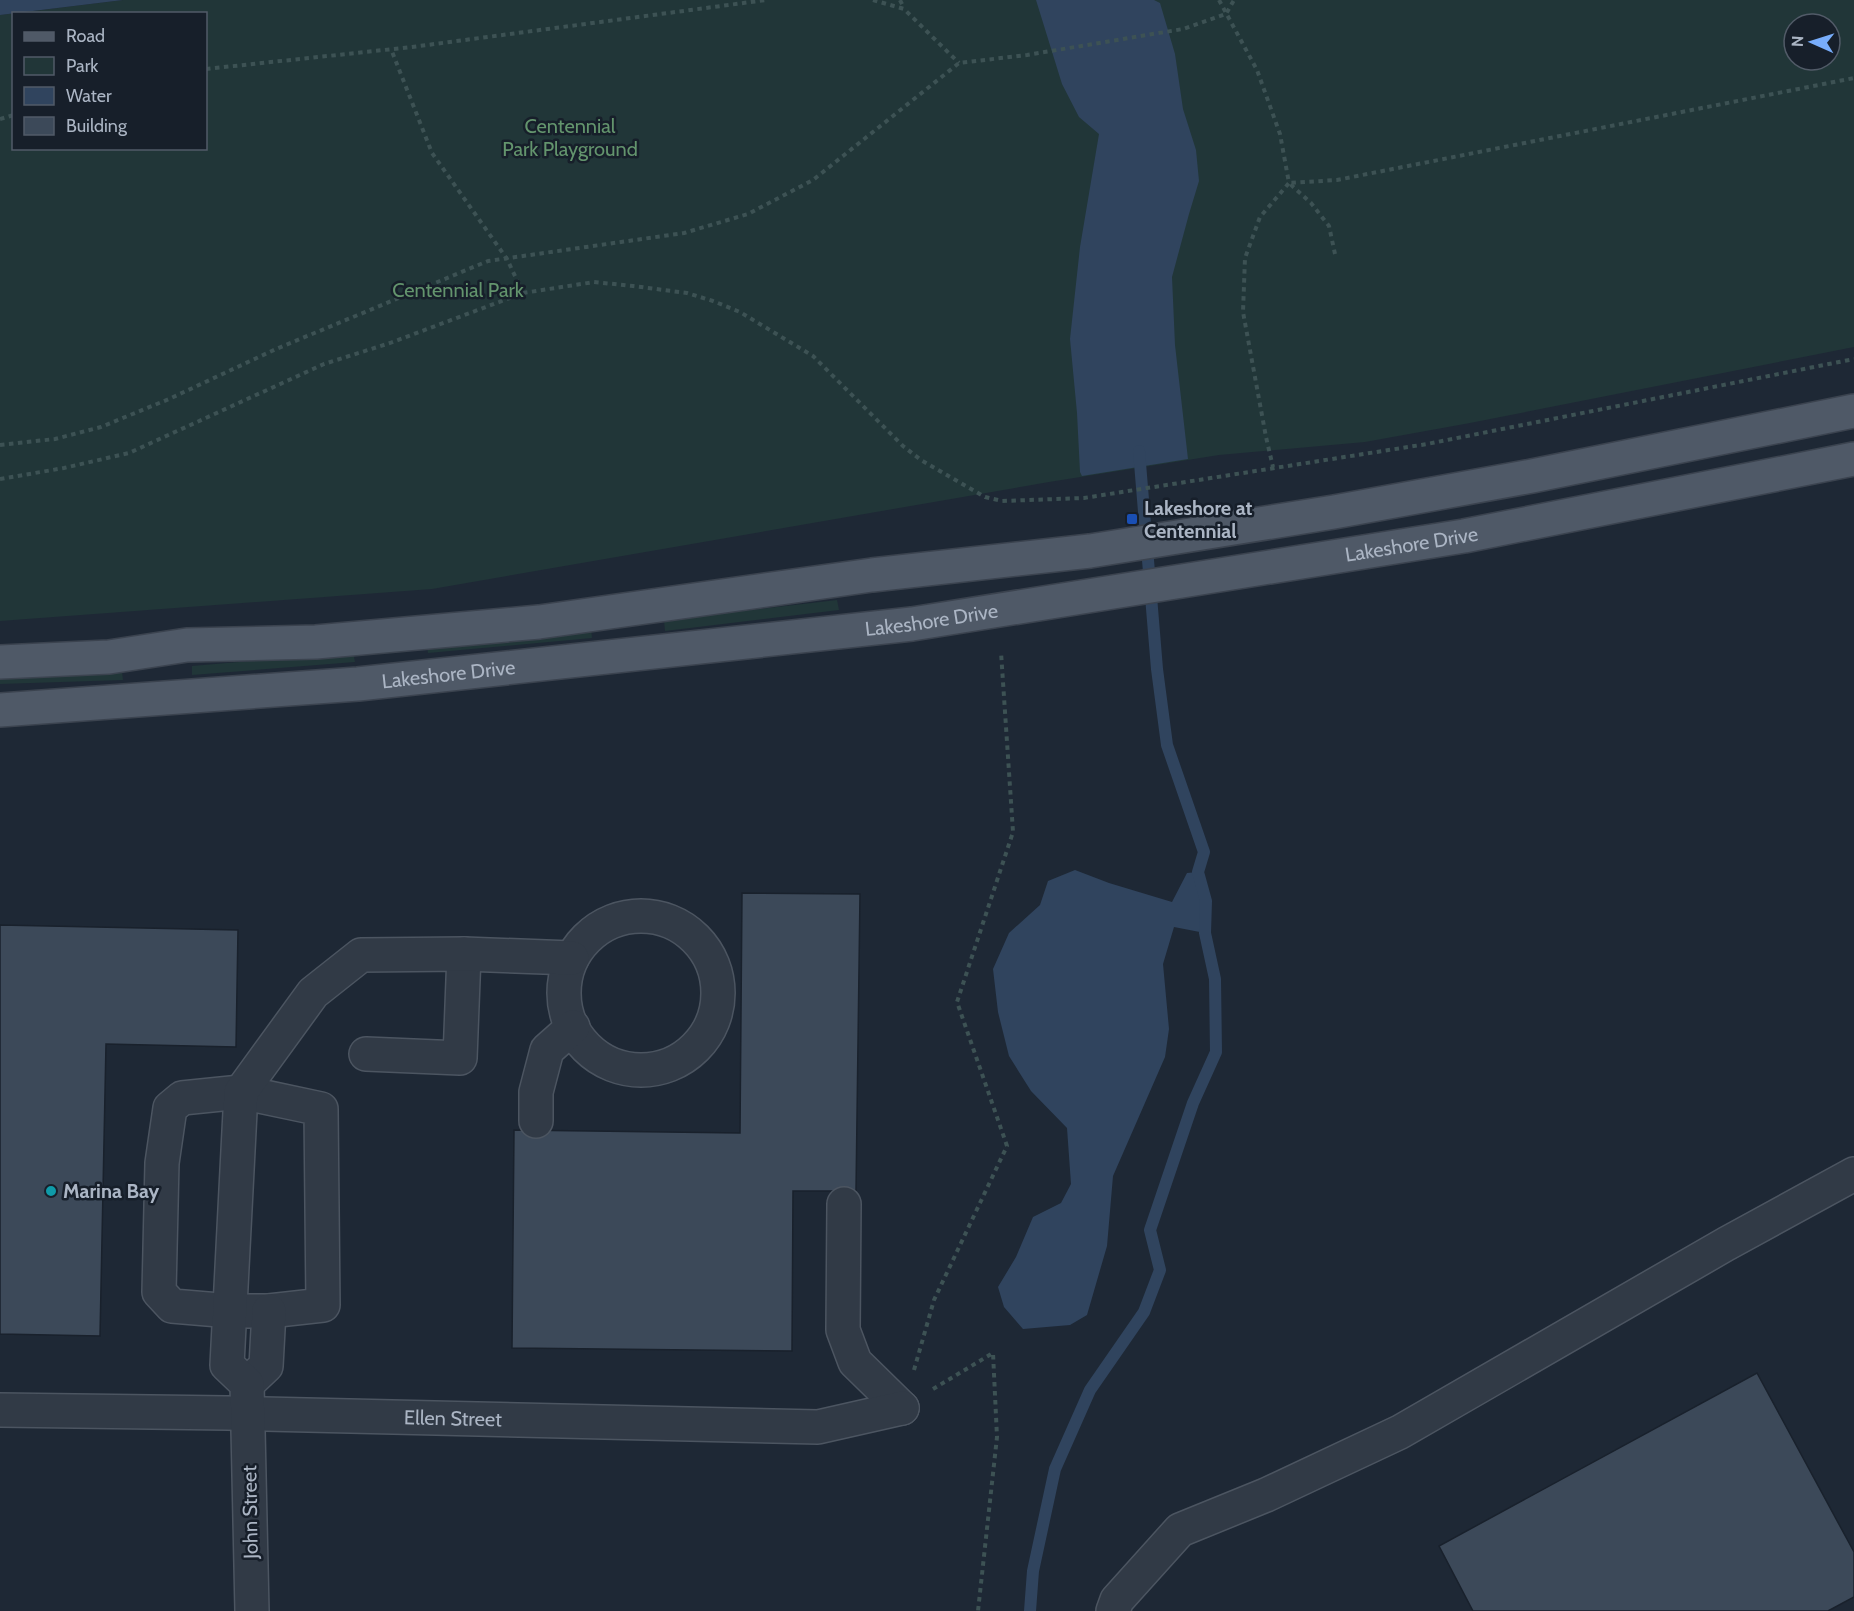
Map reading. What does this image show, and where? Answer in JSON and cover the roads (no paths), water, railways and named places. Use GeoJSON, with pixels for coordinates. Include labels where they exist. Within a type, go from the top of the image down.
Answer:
{"type":"FeatureCollection","features":[{"type":"Feature","properties":{"kind":"main road"},"geometry":{"type":"LineString","coordinates":[[0,662],[109,657],[188,645],[316,642],[539,622],[873,575],[1090,551],[1334,512],[1532,476],[1854,411]]}},
{"type":"Feature","properties":{"kind":"main road","name":"Lakeshore Drive"},"geometry":{"type":"LineString","coordinates":[[0,710],[370,682],[912,624],[1464,536],[1854,459]]}},
{"type":"Feature","properties":{"kind":"street"},"geometry":{"type":"LineString","coordinates":[[630,916],[655,916],[679,925],[698,940],[711,961],[718,985],[716,1010],[707,1033],[690,1053],[667,1065],[642,1070],[615,1066],[593,1053],[575,1034],[573,1027],[566,1009],[564,983],[572,958],[586,938],[607,923],[630,916]]}},
{"type":"Feature","properties":{"kind":"street"},"geometry":{"type":"LineString","coordinates":[[366,1054],[460,1058],[464,954]]}},
{"type":"Feature","properties":{"kind":"street"},"geometry":{"type":"LineString","coordinates":[[269,1311],[266,1366],[247,1399],[227,1365],[241,1092],[313,993],[361,955],[464,954],[572,958]]}},
{"type":"Feature","properties":{"kind":"street"},"geometry":{"type":"LineString","coordinates":[[536,1121],[536,1092],[547,1050],[573,1027]]}},
{"type":"Feature","properties":{"kind":"street"},"geometry":{"type":"LineString","coordinates":[[241,1092],[321,1109],[322,1305],[269,1311],[231,1311],[172,1306],[159,1292],[162,1163],[170,1108],[182,1098],[241,1092]]}},
{"type":"Feature","properties":{"kind":"street"},"geometry":{"type":"LineString","coordinates":[[1113,1611],[1117,1600],[1180,1530],[1266,1495],[1400,1432],[1726,1244],[1854,1174]]}},
{"type":"Feature","properties":{"kind":"street","name":"Ellen Street"},"geometry":{"type":"LineString","coordinates":[[0,1410],[247,1399],[818,1427],[902,1408],[855,1362],[843,1330],[844,1204]]}},
{"type":"Feature","properties":{"kind":"street","name":"John Street"},"geometry":{"type":"LineString","coordinates":[[247,1399],[252,1611]]}},
{"type":"Feature","properties":{"kind":"water"},"geometry":{"type":"Polygon","coordinates":[[[0,0],[123,0],[12,12],[0,15],[0,0]]]}},
{"type":"Feature","properties":{"kind":"water"},"geometry":{"type":"Polygon","coordinates":[[[1036,0],[1154,0],[1160,3],[1175,54],[1183,109],[1196,150],[1199,181],[1172,277],[1175,345],[1188,459],[1082,476],[1080,472],[1070,339],[1080,247],[1099,134],[1079,117],[1062,84],[1036,0]]]}},
{"type":"Feature","properties":{"kind":"water"},"geometry":{"type":"Polygon","coordinates":[[[1075,870],[1172,902],[1187,873],[1198,872],[1206,901],[1205,933],[1174,927],[1163,964],[1169,1029],[1165,1057],[1113,1176],[1107,1246],[1087,1315],[1070,1325],[1023,1329],[1004,1307],[998,1287],[1016,1257],[1033,1217],[1061,1203],[1071,1184],[1067,1128],[1031,1091],[1009,1056],[998,1012],[993,969],[1009,933],[1040,905],[1048,881],[1075,870]]]}},
{"type":"Feature","properties":{"kind":"waterway"},"geometry":{"type":"LineString","coordinates":[[1030,1611],[1033,1571],[1055,1469],[1090,1390],[1144,1312],[1160,1270],[1150,1230],[1193,1103],[1216,1052],[1215,979],[1205,933],[1206,901],[1198,872],[1204,852],[1167,745],[1157,669],[1139,451]]}},
{"type":"Feature","properties":{"kind":"place","name":"Lakeshore at Centennial"},"geometry":{"type":"Point","coordinates":[1132,519]}},
{"type":"Feature","properties":{"kind":"place","name":"Marina Bay"},"geometry":{"type":"Point","coordinates":[51,1191]}},
{"type":"Feature","properties":{"kind":"park label","name":"Centennial Park Playground"},"geometry":{"type":"Point","coordinates":[570,138]}},
{"type":"Feature","properties":{"kind":"park label","name":"Centennial Park"},"geometry":{"type":"Point","coordinates":[458,290]}}]}
